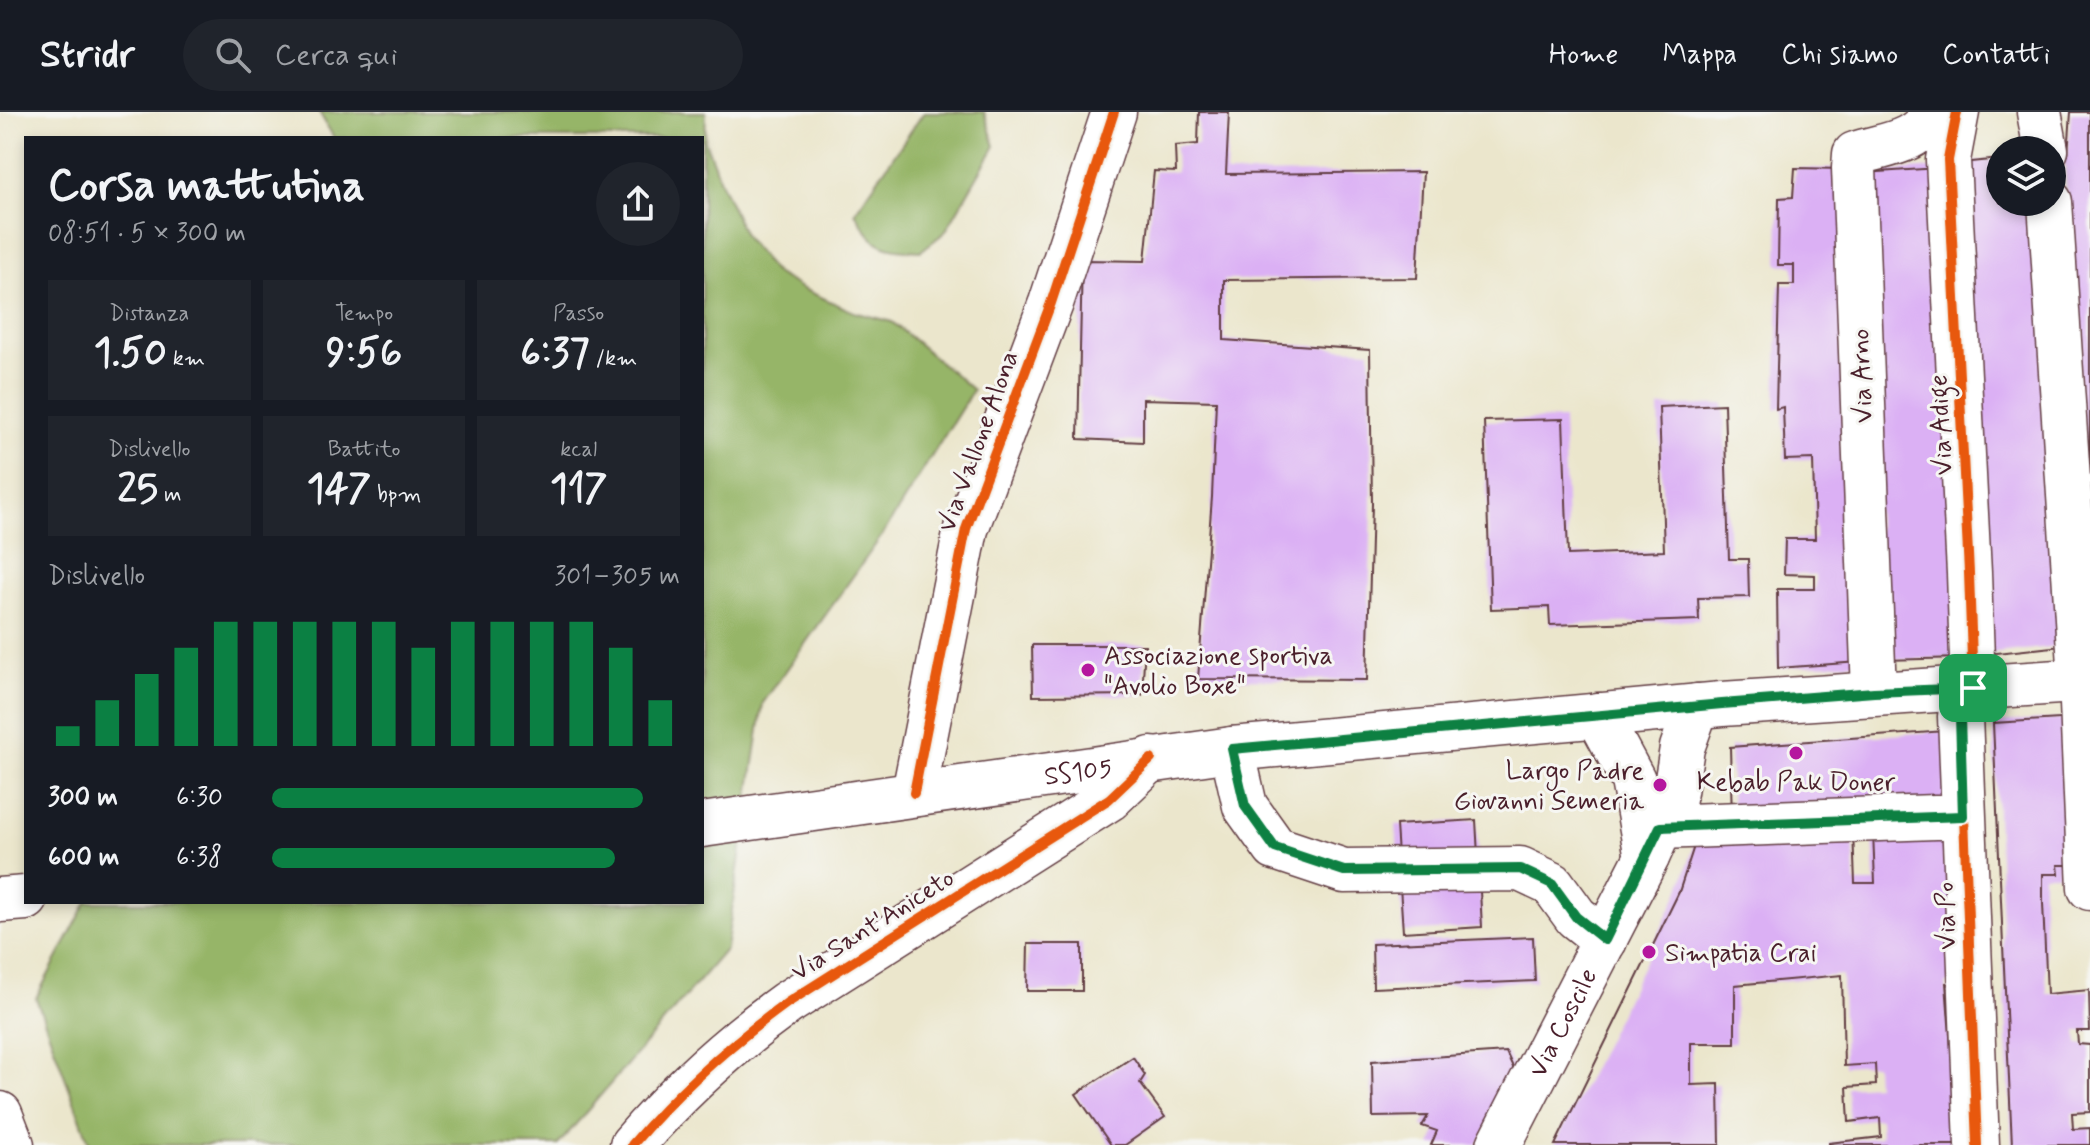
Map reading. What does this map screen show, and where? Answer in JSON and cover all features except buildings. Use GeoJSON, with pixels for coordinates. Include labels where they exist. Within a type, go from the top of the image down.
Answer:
{"type":"FeatureCollection","features":[{"type":"Feature","properties":{"kind":"street","name":"Via Vallone Alona"},"geometry":{"type":"LineString","coordinates":[[914,793],[966,529],[1051,303],[1114,112]]}},
{"type":"Feature","properties":{"kind":"street","name":"Via Arno"},"geometry":{"type":"LineString","coordinates":[[1874,692],[1855,154],[1910,139],[1927,126],[1934,112]]}},
{"type":"Feature","properties":{"kind":"street","name":"Via Adige"},"geometry":{"type":"LineString","coordinates":[[1957,112],[1948,160],[1973,688]]}},
{"type":"Feature","properties":{"kind":"street"},"geometry":{"type":"LineString","coordinates":[[2039,112],[2043,136]]}},
{"type":"Feature","properties":{"kind":"street"},"geometry":{"type":"LineString","coordinates":[[2051,216],[2086,680],[2090,888]]}},
{"type":"Feature","properties":{"kind":"street","name":"SS105"},"geometry":{"type":"LineString","coordinates":[[704,825],[1232,749],[1697,706],[2086,680]]}},
{"type":"Feature","properties":{"kind":"street","name":"Via Po"},"geometry":{"type":"LineString","coordinates":[[1973,688],[1960,716],[1977,1145]]}},
{"type":"Feature","properties":{"kind":"street","name":"Via Coscile"},"geometry":{"type":"LineString","coordinates":[[1499,1145],[1674,798],[1682,748],[1697,706]]}},
{"type":"Feature","properties":{"kind":"street"},"geometry":{"type":"LineString","coordinates":[[1598,715],[1633,780],[1654,842],[1963,816]]}},
{"type":"Feature","properties":{"kind":"street"},"geometry":{"type":"LineString","coordinates":[[1232,749],[1245,806],[1275,848],[1344,871],[1520,869],[1552,884],[1576,917],[1605,940]]}},
{"type":"Feature","properties":{"kind":"street","name":"Via Sant'Aniceto"},"geometry":{"type":"LineString","coordinates":[[632,1145],[700,1071],[742,1035],[787,1003],[1109,799],[1151,759]]}},
{"type":"Feature","properties":{"kind":"street"},"geometry":{"type":"LineString","coordinates":[[0,900],[24,898]]}},
{"type":"Feature","properties":{"kind":"street"},"geometry":{"type":"LineString","coordinates":[[0,1114],[12,1145]]}},
{"type":"Feature","properties":{"kind":"green space"},"geometry":{"type":"Polygon","coordinates":[[[319,112],[706,112],[705,141],[723,188],[745,237],[775,273],[854,312],[892,322],[973,390],[883,534],[763,703],[726,949],[558,1145],[90,1145],[36,998],[86,904],[704,904],[704,136],[333,136],[319,112]]]}},
{"type":"Feature","properties":{"kind":"green space"},"geometry":{"type":"Polygon","coordinates":[[[924,112],[984,112],[995,146],[945,232],[921,251],[896,249],[874,239],[855,212],[924,112]]]}},
{"type":"Feature","properties":{"kind":"cycle path"},"geometry":{"type":"LineString","coordinates":[[914,793],[966,529],[1051,303],[1114,112]]}},
{"type":"Feature","properties":{"kind":"cycle path"},"geometry":{"type":"LineString","coordinates":[[1957,112],[1948,160],[1973,688],[1960,716],[1977,1145]]}},
{"type":"Feature","properties":{"kind":"cycle path"},"geometry":{"type":"LineString","coordinates":[[632,1145],[686,1087],[787,1003],[1109,799],[1151,759]]}},
{"type":"Feature","properties":{"kind":"place","name":"Associazione sportiva \"Avolio Boxe\""},"geometry":{"type":"Point","coordinates":[1088,670]}},
{"type":"Feature","properties":{"kind":"place","name":"Kebab Pak Doner"},"geometry":{"type":"Point","coordinates":[1796,753]}},
{"type":"Feature","properties":{"kind":"place","name":"Largo Padre Giovanni Semeria"},"geometry":{"type":"Point","coordinates":[1660,785]}},
{"type":"Feature","properties":{"kind":"place","name":"Simpatia Crai"},"geometry":{"type":"Point","coordinates":[1649,952]}},
{"type":"Feature","properties":{"kind":"route"},"geometry":{"type":"LineString","coordinates":[[1973,688],[1960,716],[1963,816],[1660,827],[1605,940],[1576,917],[1552,884],[1520,869],[1344,871],[1275,848],[1245,806],[1232,749],[1722,704],[1973,688]]}}]}
